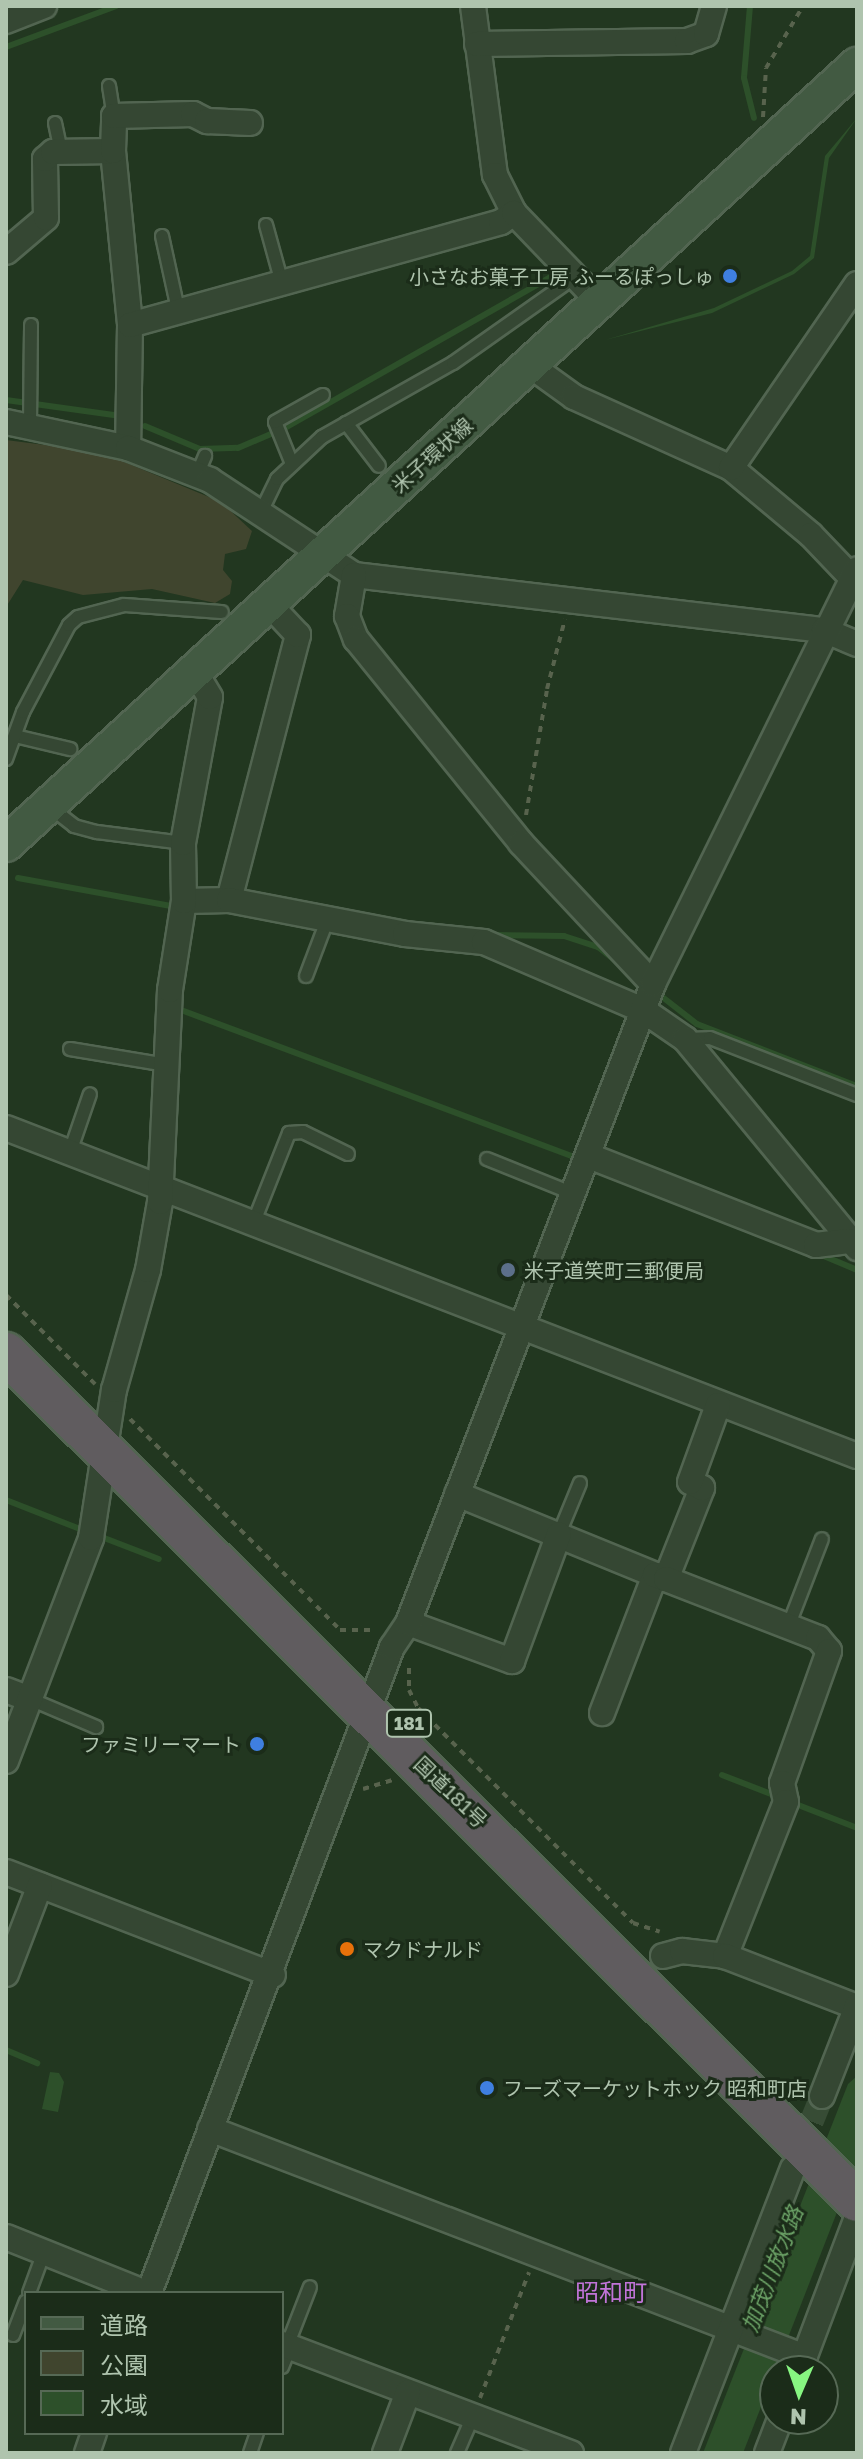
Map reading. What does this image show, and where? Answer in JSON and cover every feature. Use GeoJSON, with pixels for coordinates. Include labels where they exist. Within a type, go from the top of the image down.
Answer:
{"type":"FeatureCollection","features":[{"type":"Feature","properties":{"kind":"highway","name":"国道181号"},"geometry":{"type":"LineString","coordinates":[[6,1323],[112,1422],[373,1701],[808,2133],[857,2201]]}},
{"type":"Feature","properties":{"kind":"highway","name":"国道181号"},"geometry":{"type":"LineString","coordinates":[[6,1353],[112,1422]]}},
{"type":"Feature","properties":{"kind":"highway","name":"国道181号"},"geometry":{"type":"LineString","coordinates":[[808,2133],[857,2165]]}},
{"type":"Feature","properties":{"kind":"main road","name":"米子環状線"},"geometry":{"type":"LineString","coordinates":[[11,832],[48,805],[195,672],[857,65]]}},
{"type":"Feature","properties":{"kind":"street"},"geometry":{"type":"LineString","coordinates":[[6,21],[44,6]]}},
{"type":"Feature","properties":{"kind":"street"},"geometry":{"type":"LineString","coordinates":[[473,6],[495,175],[514,213],[575,277],[604,299]]}},
{"type":"Feature","properties":{"kind":"street"},"geometry":{"type":"LineString","coordinates":[[477,44],[687,41],[706,34],[714,6]]}},
{"type":"Feature","properties":{"kind":"street"},"geometry":{"type":"LineString","coordinates":[[128,448],[130,325],[113,151],[114,116],[193,114],[207,121],[250,123]]}},
{"type":"Feature","properties":{"kind":"street"},"geometry":{"type":"LineString","coordinates":[[6,252],[46,218],[45,159],[61,151],[113,151]]}},
{"type":"Feature","properties":{"kind":"street"},"geometry":{"type":"LineString","coordinates":[[130,325],[179,314],[501,222],[514,213]]}},
{"type":"Feature","properties":{"kind":"street"},"geometry":{"type":"LineString","coordinates":[[731,468],[857,284]]}},
{"type":"Feature","properties":{"kind":"street"},"geometry":{"type":"LineString","coordinates":[[148,2291],[273,1975],[392,1647],[408,1623],[653,984],[824,630],[855,574],[731,468],[574,397],[531,366]]}},
{"type":"Feature","properties":{"kind":"street"},"geometry":{"type":"LineString","coordinates":[[18,422],[201,466],[260,514],[354,575],[824,630],[857,644]]}},
{"type":"Feature","properties":{"kind":"street"},"geometry":{"type":"LineString","coordinates":[[354,575],[347,616],[356,639],[521,843],[653,984]]}},
{"type":"Feature","properties":{"kind":"street"},"geometry":{"type":"LineString","coordinates":[[229,900],[298,635],[269,604]]}},
{"type":"Feature","properties":{"kind":"street"},"geometry":{"type":"LineString","coordinates":[[6,1761],[91,1538],[112,1422],[117,1374],[148,1270],[159,1187],[162,1064],[184,901],[183,843],[210,697],[195,672]]}},
{"type":"Feature","properties":{"kind":"street"},"geometry":{"type":"LineString","coordinates":[[184,901],[229,900],[484,942],[643,1010],[685,1039],[853,1244]]}},
{"type":"Feature","properties":{"kind":"street"},"geometry":{"type":"LineString","coordinates":[[6,1128],[718,1405],[857,1456]]}},
{"type":"Feature","properties":{"kind":"street"},"geometry":{"type":"LineString","coordinates":[[589,1156],[816,1245],[853,1244]]}},
{"type":"Feature","properties":{"kind":"street"},"geometry":{"type":"LineString","coordinates":[[602,1713],[702,1488],[690,1482],[718,1405]]}},
{"type":"Feature","properties":{"kind":"street"},"geometry":{"type":"LineString","coordinates":[[457,1494],[826,1644],[830,1661],[782,1783],[786,1802],[725,1956]]}},
{"type":"Feature","properties":{"kind":"street"},"geometry":{"type":"LineString","coordinates":[[408,1623],[512,1661],[559,1534]]}},
{"type":"Feature","properties":{"kind":"street"},"geometry":{"type":"LineString","coordinates":[[6,1690],[30,1699]]}},
{"type":"Feature","properties":{"kind":"street"},"geometry":{"type":"LineString","coordinates":[[6,1872],[273,1975]]}},
{"type":"Feature","properties":{"kind":"street"},"geometry":{"type":"LineString","coordinates":[[6,1974],[40,1885]]}},
{"type":"Feature","properties":{"kind":"street"},"geometry":{"type":"LineString","coordinates":[[665,1944],[682,1951],[725,1956],[857,2007],[734,2331],[683,2453]]}},
{"type":"Feature","properties":{"kind":"street"},"geometry":{"type":"LineString","coordinates":[[210,2129],[734,2331],[788,2355]]}},
{"type":"Feature","properties":{"kind":"street"},"geometry":{"type":"LineString","coordinates":[[801,2355],[857,2217]]}},
{"type":"Feature","properties":{"kind":"street"},"geometry":{"type":"LineString","coordinates":[[6,2237],[142,2291]]}},
{"type":"Feature","properties":{"kind":"street"},"geometry":{"type":"LineString","coordinates":[[285,2351],[413,2394],[571,2453]]}},
{"type":"Feature","properties":{"kind":"street"},"geometry":{"type":"LineString","coordinates":[[385,2453],[413,2394]]}},
{"type":"Feature","properties":{"kind":"lane"},"geometry":{"type":"LineString","coordinates":[[109,86],[114,116]]}},
{"type":"Feature","properties":{"kind":"lane"},"geometry":{"type":"LineString","coordinates":[[55,123],[61,151]]}},
{"type":"Feature","properties":{"kind":"lane"},"geometry":{"type":"LineString","coordinates":[[266,225],[282,283]]}},
{"type":"Feature","properties":{"kind":"lane"},"geometry":{"type":"LineString","coordinates":[[162,236],[179,314]]}},
{"type":"Feature","properties":{"kind":"lane"},"geometry":{"type":"LineString","coordinates":[[260,514],[277,479],[346,423],[466,355],[575,277]]}},
{"type":"Feature","properties":{"kind":"lane"},"geometry":{"type":"LineString","coordinates":[[18,422],[31,325]]}},
{"type":"Feature","properties":{"kind":"lane"},"geometry":{"type":"LineString","coordinates":[[292,464],[275,422],[323,395]]}},
{"type":"Feature","properties":{"kind":"lane"},"geometry":{"type":"LineString","coordinates":[[346,423],[379,466]]}},
{"type":"Feature","properties":{"kind":"lane"},"geometry":{"type":"LineString","coordinates":[[6,759],[69,625],[78,617],[124,605],[222,612]]}},
{"type":"Feature","properties":{"kind":"lane"},"geometry":{"type":"LineString","coordinates":[[15,736],[70,749]]}},
{"type":"Feature","properties":{"kind":"lane"},"geometry":{"type":"LineString","coordinates":[[48,805],[74,826],[159,843],[183,843]]}},
{"type":"Feature","properties":{"kind":"lane"},"geometry":{"type":"LineString","coordinates":[[306,976],[328,918]]}},
{"type":"Feature","properties":{"kind":"lane"},"geometry":{"type":"LineString","coordinates":[[685,1039],[710,1038],[857,1095]]}},
{"type":"Feature","properties":{"kind":"lane"},"geometry":{"type":"LineString","coordinates":[[70,1049],[162,1064]]}},
{"type":"Feature","properties":{"kind":"lane"},"geometry":{"type":"LineString","coordinates":[[70,1152],[90,1094]]}},
{"type":"Feature","properties":{"kind":"lane"},"geometry":{"type":"LineString","coordinates":[[253,1224],[289,1133],[303,1132],[348,1154]]}},
{"type":"Feature","properties":{"kind":"lane"},"geometry":{"type":"LineString","coordinates":[[487,1159],[574,1194]]}},
{"type":"Feature","properties":{"kind":"lane"},"geometry":{"type":"LineString","coordinates":[[559,1534],[580,1483]]}},
{"type":"Feature","properties":{"kind":"lane"},"geometry":{"type":"LineString","coordinates":[[788,1627],[822,1539]]}},
{"type":"Feature","properties":{"kind":"lane"},"geometry":{"type":"LineString","coordinates":[[30,1699],[96,1727]]}},
{"type":"Feature","properties":{"kind":"lane"},"geometry":{"type":"LineString","coordinates":[[30,2291],[44,2252]]}},
{"type":"Feature","properties":{"kind":"lane"},"geometry":{"type":"LineString","coordinates":[[285,2351],[310,2287]]}},
{"type":"Feature","properties":{"kind":"lane"},"geometry":{"type":"LineString","coordinates":[[13,2335],[24,2306]]}},
{"type":"Feature","properties":{"kind":"lane"},"geometry":{"type":"LineString","coordinates":[[397,2453],[413,2394]]}},
{"type":"Feature","properties":{"kind":"lane"},"geometry":{"type":"LineString","coordinates":[[457,2453],[473,2416]]}},
{"type":"Feature","properties":{"kind":"path"},"geometry":{"type":"LineString","coordinates":[[766,122],[761,90],[766,68],[803,6]]}},
{"type":"Feature","properties":{"kind":"path"},"geometry":{"type":"LineString","coordinates":[[521,843],[547,689],[570,602]]}},
{"type":"Feature","properties":{"kind":"path"},"geometry":{"type":"LineString","coordinates":[[6,1295],[112,1422],[340,1630],[360,1634],[380,1628]]}},
{"type":"Feature","properties":{"kind":"path"},"geometry":{"type":"LineString","coordinates":[[412,1662],[409,1690],[418,1708],[633,1923],[665,1944]]}},
{"type":"Feature","properties":{"kind":"path"},"geometry":{"type":"LineString","coordinates":[[473,2416],[535,2255]]}},
{"type":"Feature","properties":{"kind":"green space"},"geometry":{"type":"Polygon","coordinates":[[[6,440],[100,452],[221,502],[252,531],[246,549],[225,554],[223,570],[232,581],[230,594],[215,603],[152,589],[83,595],[23,580],[6,607],[6,440]]]}},
{"type":"Feature","properties":{"kind":"water"},"geometry":{"type":"Polygon","coordinates":[[[857,118],[829,158],[814,258],[794,274],[712,313],[605,340],[714,308],[792,271],[810,256],[825,156],[857,118]]]}},
{"type":"Feature","properties":{"kind":"water"},"geometry":{"type":"Polygon","coordinates":[[[50,2072],[59,2073],[64,2082],[58,2112],[42,2109],[50,2072]]]}},
{"type":"Feature","properties":{"kind":"water"},"geometry":{"type":"Polygon","coordinates":[[[857,2076],[857,2161],[781,2355],[759,2355],[759,2412],[743,2453],[703,2453],[848,2084],[857,2076]]]}},
{"type":"Feature","properties":{"kind":"waterway"},"geometry":{"type":"LineString","coordinates":[[6,47],[116,6]]}},
{"type":"Feature","properties":{"kind":"waterway"},"geometry":{"type":"LineString","coordinates":[[750,6],[744,78],[754,118]]}},
{"type":"Feature","properties":{"kind":"waterway"},"geometry":{"type":"LineString","coordinates":[[466,41],[483,165]]}},
{"type":"Feature","properties":{"kind":"waterway"},"geometry":{"type":"LineString","coordinates":[[145,426],[200,449],[238,448],[285,428],[561,271]]}},
{"type":"Feature","properties":{"kind":"waterway"},"geometry":{"type":"LineString","coordinates":[[6,400],[121,416]]}},
{"type":"Feature","properties":{"kind":"waterway"},"geometry":{"type":"LineString","coordinates":[[18,878],[176,907]]}},
{"type":"Feature","properties":{"kind":"waterway"},"geometry":{"type":"LineString","coordinates":[[490,935],[564,936],[598,947],[616,961]]}},
{"type":"Feature","properties":{"kind":"waterway"},"geometry":{"type":"LineString","coordinates":[[656,992],[697,1024],[857,1086]]}},
{"type":"Feature","properties":{"kind":"waterway"},"geometry":{"type":"LineString","coordinates":[[173,1007],[579,1159]]}},
{"type":"Feature","properties":{"kind":"waterway"},"geometry":{"type":"LineString","coordinates":[[819,1254],[857,1270]]}},
{"type":"Feature","properties":{"kind":"waterway"},"geometry":{"type":"LineString","coordinates":[[6,1500],[85,1531]]}},
{"type":"Feature","properties":{"kind":"waterway"},"geometry":{"type":"LineString","coordinates":[[99,1536],[159,1559]]}},
{"type":"Feature","properties":{"kind":"waterway"},"geometry":{"type":"LineString","coordinates":[[722,1775],[779,1797]]}},
{"type":"Feature","properties":{"kind":"waterway"},"geometry":{"type":"LineString","coordinates":[[793,1803],[857,1828]]}},
{"type":"Feature","properties":{"kind":"waterway"},"geometry":{"type":"LineString","coordinates":[[6,2050],[37,2063]]}},
{"type":"Feature","properties":{"kind":"tunnel"},"geometry":{"type":"LineString","coordinates":[[798,2155],[822,2096]]}},
{"type":"Feature","properties":{"kind":"place","name":"小さなお菓子工房 ふーるぽっしゅ"},"geometry":{"type":"Point","coordinates":[730,276]}},
{"type":"Feature","properties":{"kind":"place","name":"米子道笑町三郵便局"},"geometry":{"type":"Point","coordinates":[508,1270]}},
{"type":"Feature","properties":{"kind":"place","name":"ファミリーマート"},"geometry":{"type":"Point","coordinates":[257,1744]}},
{"type":"Feature","properties":{"kind":"place","name":"マクドナルド"},"geometry":{"type":"Point","coordinates":[347,1949]}},
{"type":"Feature","properties":{"kind":"place","name":"フーズマーケットホック 昭和町店"},"geometry":{"type":"Point","coordinates":[487,2088]}},
{"type":"Feature","properties":{"kind":"district","name":"昭和町"},"geometry":{"type":"Point","coordinates":[611,2292]}},
{"type":"Feature","properties":{"kind":"water label","name":"加茂川放水路"},"geometry":{"type":"Point","coordinates":[772,2269]}}]}
